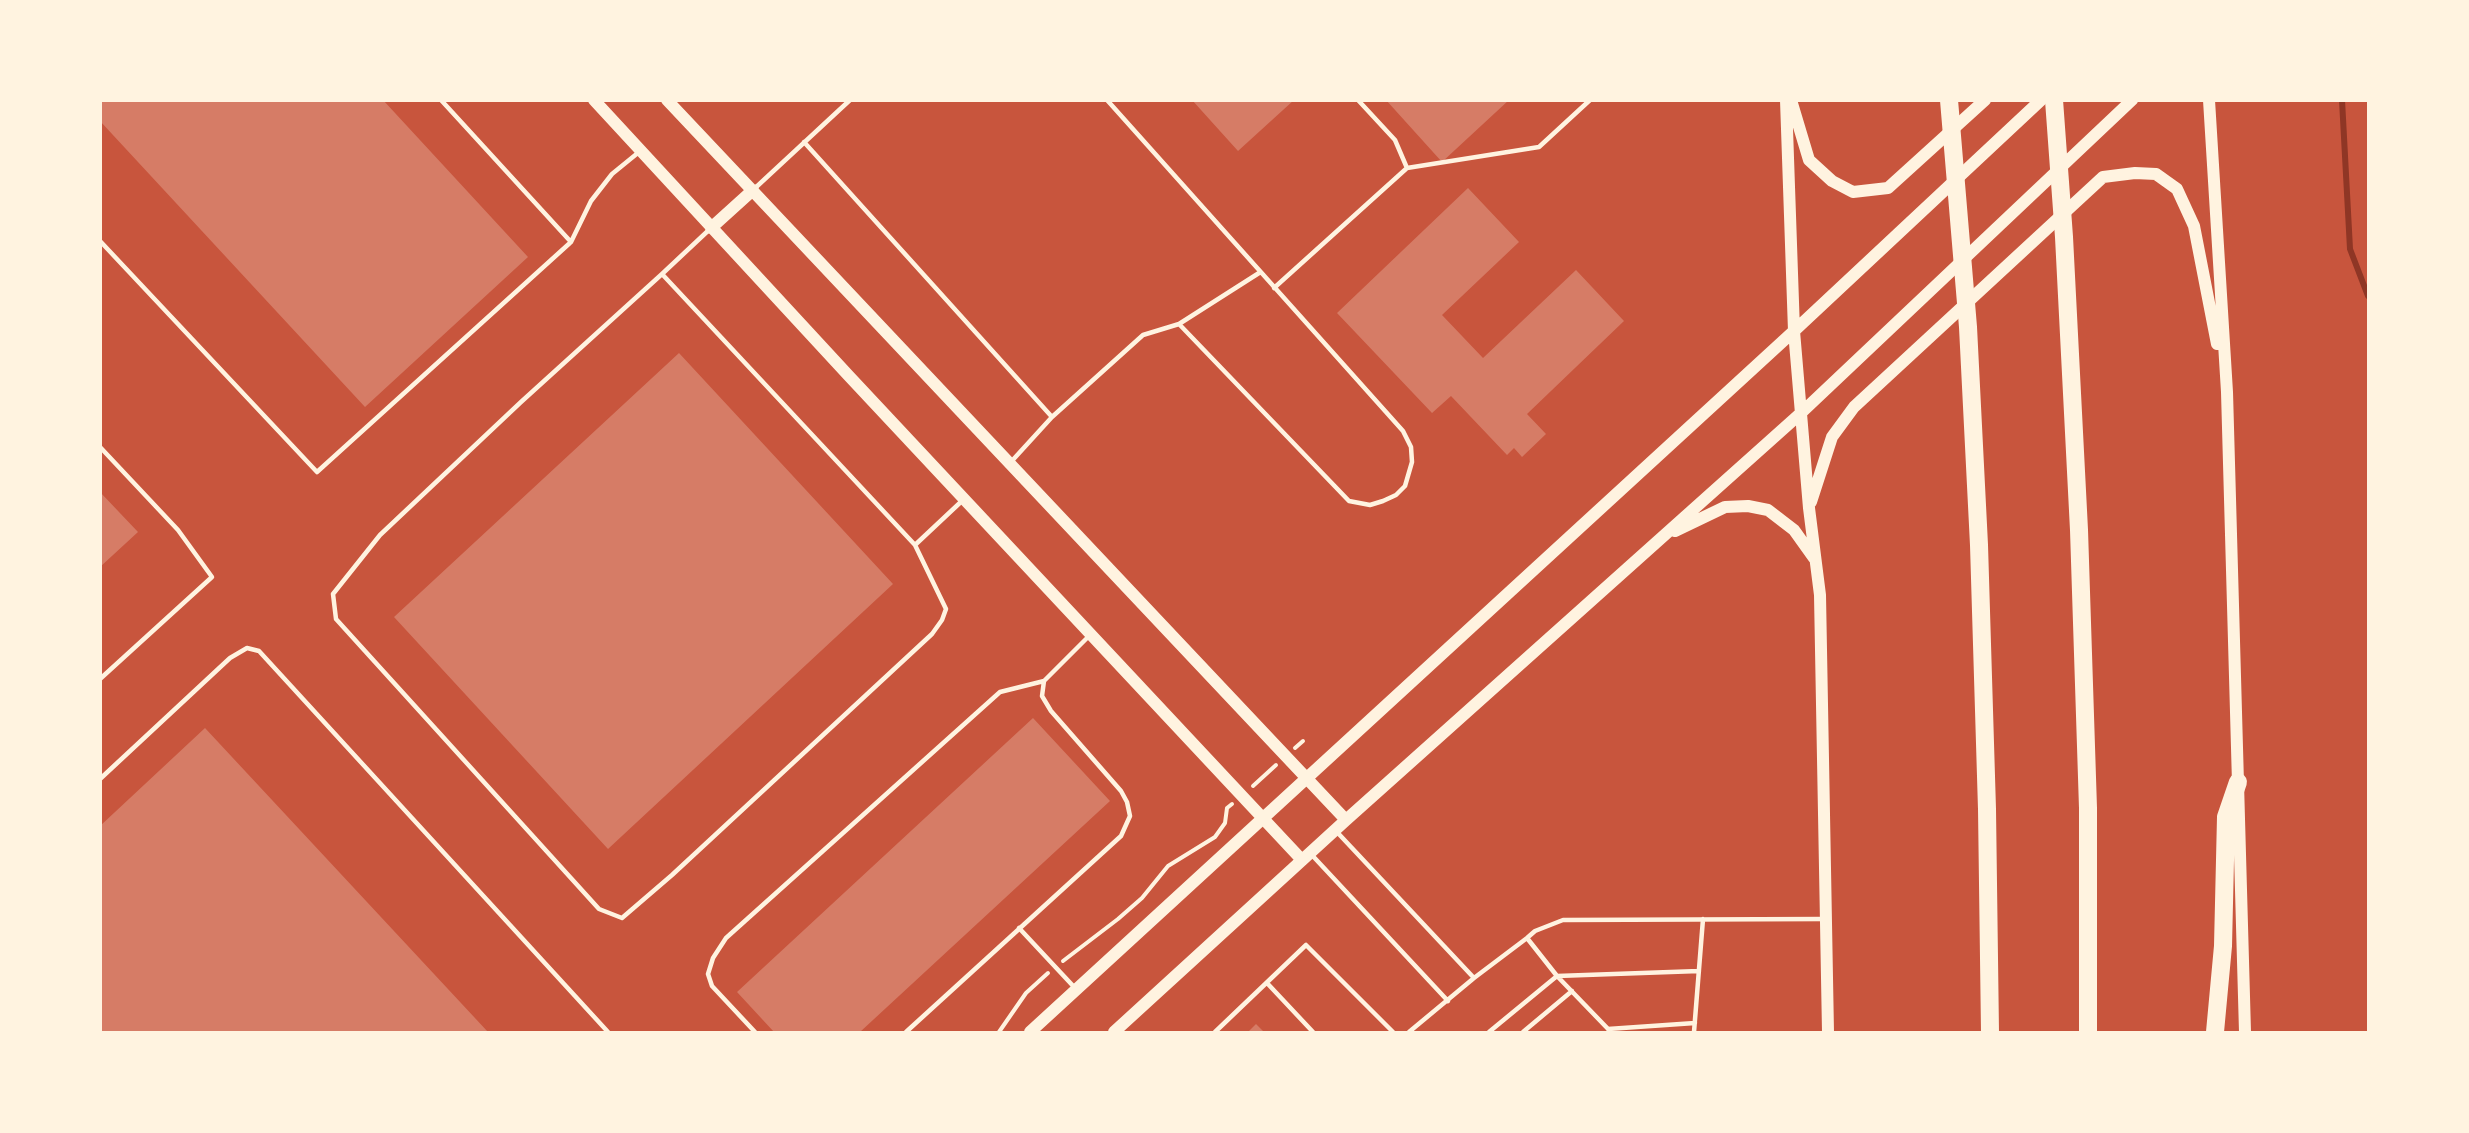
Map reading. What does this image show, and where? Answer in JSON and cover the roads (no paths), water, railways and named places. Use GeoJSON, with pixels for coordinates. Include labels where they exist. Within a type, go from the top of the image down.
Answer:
{"type":"FeatureCollection","features":[{"type":"Feature","properties":{"kind":"highway"},"geometry":{"type":"LineString","coordinates":[[1949,100],[1968,327],[1980,569],[1987,809],[1990,1032]]}},
{"type":"Feature","properties":{"kind":"highway"},"geometry":{"type":"LineString","coordinates":[[2054,100],[2064,237],[2078,519],[2088,808],[2088,1032]]}},
{"type":"Feature","properties":{"kind":"highway"},"geometry":{"type":"LineString","coordinates":[[2216,1032],[2223,946],[2226,817],[2238,782]]}},
{"type":"Feature","properties":{"kind":"main road"},"geometry":{"type":"LineString","coordinates":[[594,100],[1090,635],[1263,818],[1306,857]]}},
{"type":"Feature","properties":{"kind":"main road"},"geometry":{"type":"LineString","coordinates":[[668,100],[1346,820]]}},
{"type":"Feature","properties":{"kind":"main road"},"geometry":{"type":"LineString","coordinates":[[1786,100],[1794,331],[1809,508],[1820,595],[1828,1032]]}},
{"type":"Feature","properties":{"kind":"main road"},"geometry":{"type":"LineString","coordinates":[[1791,100],[1809,160],[1832,181],[1853,192],[1888,188],[1985,100]]}},
{"type":"Feature","properties":{"kind":"main road"},"geometry":{"type":"LineString","coordinates":[[1030,1032],[1794,331],[2041,100]]}},
{"type":"Feature","properties":{"kind":"main road"},"geometry":{"type":"LineString","coordinates":[[1114,1032],[1346,820],[1801,413],[2132,100]]}},
{"type":"Feature","properties":{"kind":"main road"},"geometry":{"type":"LineString","coordinates":[[2209,100],[2227,392],[2245,1032]]}},
{"type":"Feature","properties":{"kind":"main road"},"geometry":{"type":"LineString","coordinates":[[1809,508],[1832,437],[1854,407],[2103,177],[2135,173],[2156,174],[2177,189],[2194,226],[2227,392]]}},
{"type":"Feature","properties":{"kind":"main road"},"geometry":{"type":"LineString","coordinates":[[711,228],[753,190]]}},
{"type":"Feature","properties":{"kind":"main road"},"geometry":{"type":"LineString","coordinates":[[1663,537],[1725,507],[1748,506],[1768,510],[1794,530],[1815,561]]}},
{"type":"Feature","properties":{"kind":"lane"},"geometry":{"type":"LineString","coordinates":[[441,100],[571,242]]}},
{"type":"Feature","properties":{"kind":"lane"},"geometry":{"type":"LineString","coordinates":[[753,190],[850,100]]}},
{"type":"Feature","properties":{"kind":"lane"},"geometry":{"type":"LineString","coordinates":[[1107,100],[1259,273],[1403,431],[1411,447],[1412,462],[1405,486],[1396,495],[1370,504],[1349,501],[1179,324]]}},
{"type":"Feature","properties":{"kind":"lane"},"geometry":{"type":"LineString","coordinates":[[1358,100],[1395,140],[1407,168]]}},
{"type":"Feature","properties":{"kind":"lane"},"geometry":{"type":"LineString","coordinates":[[1274,288],[1407,168],[1539,147],[1590,100]]}},
{"type":"Feature","properties":{"kind":"lane"},"geometry":{"type":"LineString","coordinates":[[804,142],[1052,417]]}},
{"type":"Feature","properties":{"kind":"lane"},"geometry":{"type":"LineString","coordinates":[[100,241],[317,472],[571,242],[591,201],[612,174],[641,151]]}},
{"type":"Feature","properties":{"kind":"lane"},"geometry":{"type":"LineString","coordinates":[[662,274],[915,544],[945,609],[942,620],[932,634],[672,875],[622,918],[599,909],[336,619],[333,594],[380,535],[711,228]]}},
{"type":"Feature","properties":{"kind":"lane"},"geometry":{"type":"LineString","coordinates":[[1010,463],[1052,417],[1143,334],[1179,324],[1259,273]]}},
{"type":"Feature","properties":{"kind":"lane"},"geometry":{"type":"LineString","coordinates":[[100,447],[178,530],[212,577],[100,679]]}},
{"type":"Feature","properties":{"kind":"lane"},"geometry":{"type":"LineString","coordinates":[[915,544],[964,499]]}},
{"type":"Feature","properties":{"kind":"lane"},"geometry":{"type":"LineString","coordinates":[[755,1032],[712,986],[708,974],[713,958],[726,938],[1000,692],[1044,681],[1090,635]]}},
{"type":"Feature","properties":{"kind":"lane"},"geometry":{"type":"LineString","coordinates":[[100,779],[230,658],[247,648],[260,651],[608,1032]]}},
{"type":"Feature","properties":{"kind":"lane"},"geometry":{"type":"LineString","coordinates":[[906,1032],[1120,836],[1130,816],[1127,802],[1121,791],[1051,711],[1042,696],[1044,681]]}},
{"type":"Feature","properties":{"kind":"lane"},"geometry":{"type":"LineString","coordinates":[[1335,830],[1473,978]]}},
{"type":"Feature","properties":{"kind":"lane"},"geometry":{"type":"LineString","coordinates":[[1306,857],[1448,1001]]}},
{"type":"Feature","properties":{"kind":"lane"},"geometry":{"type":"LineString","coordinates":[[1409,1032],[1473,978],[1535,931],[1563,920],[1826,918]]}},
{"type":"Feature","properties":{"kind":"lane"},"geometry":{"type":"LineString","coordinates":[[1694,1032],[1703,919]]}},
{"type":"Feature","properties":{"kind":"lane"},"geometry":{"type":"LineString","coordinates":[[1019,928],[1076,990]]}},
{"type":"Feature","properties":{"kind":"lane"},"geometry":{"type":"LineString","coordinates":[[1527,938],[1557,975],[1610,1031],[1695,1023]]}},
{"type":"Feature","properties":{"kind":"lane"},"geometry":{"type":"LineString","coordinates":[[1215,1032],[1306,945],[1393,1032]]}},
{"type":"Feature","properties":{"kind":"lane"},"geometry":{"type":"LineString","coordinates":[[1489,1032],[1557,975],[1699,971]]}},
{"type":"Feature","properties":{"kind":"lane"},"geometry":{"type":"LineString","coordinates":[[1267,983],[1313,1032]]}},
{"type":"Feature","properties":{"kind":"lane"},"geometry":{"type":"LineString","coordinates":[[1524,1032],[1572,991]]}},
{"type":"Feature","properties":{"kind":"waterway"},"geometry":{"type":"LineString","coordinates":[[2342,100],[2350,249],[2368,296]]}}]}
